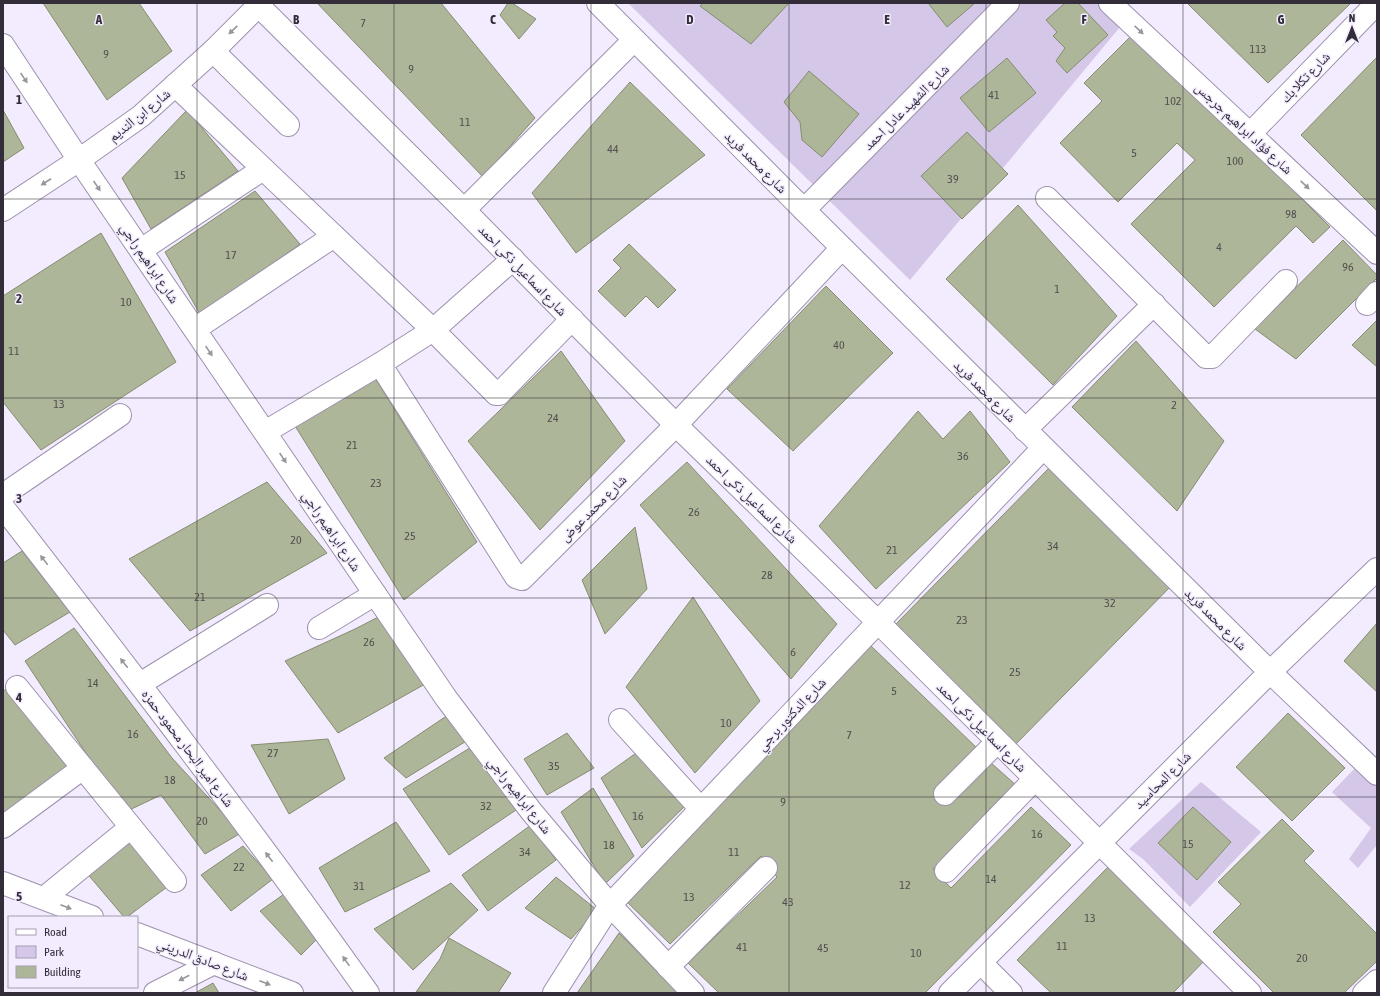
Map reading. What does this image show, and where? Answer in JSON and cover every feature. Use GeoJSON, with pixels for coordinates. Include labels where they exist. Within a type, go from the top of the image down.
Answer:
{"type":"FeatureCollection","features":[{"type":"Feature","properties":{"kind":"street","name":"شارع محمد فريد"},"geometry":{"type":"LineString","coordinates":[[598,3],[1043,448],[1270,672],[1377,774]]}},
{"type":"Feature","properties":{"kind":"street","name":"شارع الشهيد عادل احمد"},"geometry":{"type":"LineString","coordinates":[[804,210],[1008,3]]}},
{"type":"Feature","properties":{"kind":"street","name":"شارع فؤاد ابراهيم جرجس"},"geometry":{"type":"LineString","coordinates":[[1110,3],[1377,253]]}},
{"type":"Feature","properties":{"kind":"street","name":"شارع تكلا بك"},"geometry":{"type":"LineString","coordinates":[[1250,134],[1377,3]]}},
{"type":"Feature","properties":{"kind":"street","name":"شارع ابن النديم"},"geometry":{"type":"LineString","coordinates":[[3,210],[79,160],[141,116],[213,51],[259,4]]}},
{"type":"Feature","properties":{"kind":"street","name":"شارع اسماعيل ذكى احمد"},"geometry":{"type":"LineString","coordinates":[[259,4],[676,425],[878,622],[1250,993]]}},
{"type":"Feature","properties":{"kind":"street"},"geometry":{"type":"LineString","coordinates":[[464,210],[634,40]]}},
{"type":"Feature","properties":{"kind":"street"},"geometry":{"type":"LineString","coordinates":[[213,51],[288,125]]}},
{"type":"Feature","properties":{"kind":"street","name":"شارع ابراهيم راجي"},"geometry":{"type":"LineString","coordinates":[[6,56],[141,250],[446,698],[531,811],[610,905],[693,993]]}},
{"type":"Feature","properties":{"kind":"street"},"geometry":{"type":"LineString","coordinates":[[175,85],[433,330],[495,393],[498,394],[572,319]]}},
{"type":"Feature","properties":{"kind":"street"},"geometry":{"type":"LineString","coordinates":[[141,250],[263,169]]}},
{"type":"Feature","properties":{"kind":"street"},"geometry":{"type":"LineString","coordinates":[[1047,198],[1206,357],[1212,357],[1286,281]]}},
{"type":"Feature","properties":{"kind":"street"},"geometry":{"type":"LineString","coordinates":[[194,329],[334,236]]}},
{"type":"Feature","properties":{"kind":"street","name":"شارع محمد عوض"},"geometry":{"type":"LineString","coordinates":[[380,364],[516,577],[520,579],[524,577],[676,425],[842,248]]}},
{"type":"Feature","properties":{"kind":"street"},"geometry":{"type":"LineString","coordinates":[[265,432],[380,364],[433,330],[513,259]]}},
{"type":"Feature","properties":{"kind":"street"},"geometry":{"type":"LineString","coordinates":[[1025,430],[1154,304]]}},
{"type":"Feature","properties":{"kind":"street"},"geometry":{"type":"LineString","coordinates":[[3,495],[120,415]]}},
{"type":"Feature","properties":{"kind":"street","name":"شارع الدكتور برجي"},"geometry":{"type":"LineString","coordinates":[[554,993],[610,905],[1043,448]]}},
{"type":"Feature","properties":{"kind":"street","name":"شارع امير البحار محمود حمزه"},"geometry":{"type":"LineString","coordinates":[[3,507],[140,684],[332,942],[368,993]]}},
{"type":"Feature","properties":{"kind":"street","name":"شارع المحاسيد"},"geometry":{"type":"LineString","coordinates":[[950,993],[1270,672],[1377,569]]}},
{"type":"Feature","properties":{"kind":"street"},"geometry":{"type":"LineString","coordinates":[[319,628],[375,594]]}},
{"type":"Feature","properties":{"kind":"street"},"geometry":{"type":"LineString","coordinates":[[140,684],[267,605]]}},
{"type":"Feature","properties":{"kind":"street"},"geometry":{"type":"LineString","coordinates":[[17,687],[175,882]]}},
{"type":"Feature","properties":{"kind":"street"},"geometry":{"type":"LineString","coordinates":[[620,720],[701,809]]}},
{"type":"Feature","properties":{"kind":"street"},"geometry":{"type":"LineString","coordinates":[[945,794],[997,742]]}},
{"type":"Feature","properties":{"kind":"street"},"geometry":{"type":"LineString","coordinates":[[3,827],[83,768]]}},
{"type":"Feature","properties":{"kind":"street"},"geometry":{"type":"LineString","coordinates":[[946,871],[1035,779]]}},
{"type":"Feature","properties":{"kind":"street"},"geometry":{"type":"LineString","coordinates":[[44,898],[131,827]]}},
{"type":"Feature","properties":{"kind":"street"},"geometry":{"type":"LineString","coordinates":[[668,967],[766,868]]}},
{"type":"Feature","properties":{"kind":"street"},"geometry":{"type":"LineString","coordinates":[[3,883],[89,916]]}},
{"type":"Feature","properties":{"kind":"street","name":"شارع صادق الدريني"},"geometry":{"type":"LineString","coordinates":[[138,934],[292,993]]}},
{"type":"Feature","properties":{"kind":"street"},"geometry":{"type":"LineString","coordinates":[[155,993],[214,963]]}},
{"type":"Feature","properties":{"kind":"street"},"geometry":{"type":"LineString","coordinates":[[981,963],[1011,993]]}},
{"type":"Feature","properties":{"kind":"street"},"geometry":{"type":"LineString","coordinates":[[1364,993],[1377,981]]}},
{"type":"Feature","properties":{"kind":"green space"},"geometry":{"type":"Polygon","coordinates":[[[628,3],[1107,3],[1125,21],[910,280],[628,3]]]}},
{"type":"Feature","properties":{"kind":"green space"},"geometry":{"type":"Polygon","coordinates":[[[1358,765],[1377,783],[1377,845],[1358,868],[1349,859],[1371,828],[1332,792],[1358,765]]]}},
{"type":"Feature","properties":{"kind":"green space"},"geometry":{"type":"Polygon","coordinates":[[[1201,782],[1261,832],[1190,907],[1143,859],[1129,849],[1201,782]],[[1193,807],[1158,843],[1197,880],[1231,842],[1193,807]]]}},
{"type":"Feature","properties":{"kind":"building"},"geometry":{"type":"Polygon","coordinates":[[[43,3],[139,3],[172,51],[107,100],[43,3]]]}},
{"type":"Feature","properties":{"kind":"building"},"geometry":{"type":"Polygon","coordinates":[[[317,3],[441,3],[535,118],[483,177],[317,3]]]}},
{"type":"Feature","properties":{"kind":"building"},"geometry":{"type":"Polygon","coordinates":[[[508,3],[512,3],[536,19],[519,39],[500,15],[508,3]]]}},
{"type":"Feature","properties":{"kind":"building"},"geometry":{"type":"Polygon","coordinates":[[[703,3],[789,3],[751,44],[700,6],[703,3]]]}},
{"type":"Feature","properties":{"kind":"building"},"geometry":{"type":"Polygon","coordinates":[[[928,3],[975,3],[947,27],[928,3]]]}},
{"type":"Feature","properties":{"kind":"building"},"geometry":{"type":"Polygon","coordinates":[[[1065,3],[1078,3],[1108,35],[1067,73],[1056,61],[1065,48],[1053,36],[1057,32],[1046,20],[1065,3]]]}},
{"type":"Feature","properties":{"kind":"building"},"geometry":{"type":"Polygon","coordinates":[[[1187,3],[1351,3],[1268,83],[1187,3]]]}},
{"type":"Feature","properties":{"kind":"building"},"geometry":{"type":"Polygon","coordinates":[[[1135,32],[1330,227],[1313,243],[1296,226],[1214,307],[1131,224],[1195,160],[1177,143],[1118,202],[1060,143],[1102,101],[1084,83],[1135,32]]]}},
{"type":"Feature","properties":{"kind":"building"},"geometry":{"type":"Polygon","coordinates":[[[1377,57],[1377,211],[1301,135],[1377,57]]]}},
{"type":"Feature","properties":{"kind":"building"},"geometry":{"type":"Polygon","coordinates":[[[1007,58],[1036,93],[989,132],[960,98],[1007,58]]]}},
{"type":"Feature","properties":{"kind":"building"},"geometry":{"type":"Polygon","coordinates":[[[809,71],[859,114],[822,157],[802,140],[800,122],[784,102],[809,71]]]}},
{"type":"Feature","properties":{"kind":"building"},"geometry":{"type":"Polygon","coordinates":[[[630,82],[705,155],[576,253],[532,193],[630,82]]]}},
{"type":"Feature","properties":{"kind":"building"},"geometry":{"type":"Polygon","coordinates":[[[3,110],[24,148],[3,162],[3,110]]]}},
{"type":"Feature","properties":{"kind":"building"},"geometry":{"type":"Polygon","coordinates":[[[187,110],[238,171],[151,229],[122,178],[187,110]]]}},
{"type":"Feature","properties":{"kind":"building"},"geometry":{"type":"Polygon","coordinates":[[[967,132],[1008,174],[962,219],[921,176],[967,132]]]}},
{"type":"Feature","properties":{"kind":"building"},"geometry":{"type":"Polygon","coordinates":[[[255,191],[300,244],[201,316],[165,252],[255,191]]]}},
{"type":"Feature","properties":{"kind":"building"},"geometry":{"type":"Polygon","coordinates":[[[1018,205],[1117,316],[1053,385],[946,279],[1018,205]]]}},
{"type":"Feature","properties":{"kind":"building"},"geometry":{"type":"Polygon","coordinates":[[[101,233],[176,362],[41,450],[3,402],[3,296],[101,233]]]}},
{"type":"Feature","properties":{"kind":"building"},"geometry":{"type":"Polygon","coordinates":[[[1343,240],[1377,275],[1377,278],[1296,359],[1255,329],[1343,240]]]}},
{"type":"Feature","properties":{"kind":"building"},"geometry":{"type":"Polygon","coordinates":[[[629,244],[676,290],[658,308],[646,296],[625,317],[598,291],[621,268],[613,260],[629,244]]]}},
{"type":"Feature","properties":{"kind":"building"},"geometry":{"type":"Polygon","coordinates":[[[826,286],[893,353],[793,451],[727,389],[826,286]]]}},
{"type":"Feature","properties":{"kind":"building"},"geometry":{"type":"Polygon","coordinates":[[[1377,320],[1377,367],[1352,345],[1377,320]]]}},
{"type":"Feature","properties":{"kind":"building"},"geometry":{"type":"Polygon","coordinates":[[[1136,341],[1224,441],[1177,511],[1072,407],[1136,341]]]}},
{"type":"Feature","properties":{"kind":"building"},"geometry":{"type":"Polygon","coordinates":[[[561,351],[625,441],[540,530],[468,441],[561,351]]]}},
{"type":"Feature","properties":{"kind":"building"},"geometry":{"type":"Polygon","coordinates":[[[375,378],[477,542],[404,600],[295,426],[375,378]]]}},
{"type":"Feature","properties":{"kind":"building"},"geometry":{"type":"Polygon","coordinates":[[[918,411],[943,439],[970,411],[1010,462],[876,589],[819,526],[918,411]]]}},
{"type":"Feature","properties":{"kind":"building"},"geometry":{"type":"Polygon","coordinates":[[[687,462],[837,624],[791,679],[640,505],[687,462]]]}},
{"type":"Feature","properties":{"kind":"building"},"geometry":{"type":"Polygon","coordinates":[[[1053,464],[1174,583],[1013,747],[894,626],[1053,464]]]}},
{"type":"Feature","properties":{"kind":"building"},"geometry":{"type":"Polygon","coordinates":[[[267,482],[327,553],[190,631],[129,559],[267,482]]]}},
{"type":"Feature","properties":{"kind":"building"},"geometry":{"type":"Polygon","coordinates":[[[635,527],[647,589],[605,634],[582,580],[635,527]]]}},
{"type":"Feature","properties":{"kind":"building"},"geometry":{"type":"Polygon","coordinates":[[[22,551],[70,612],[15,645],[3,630],[3,563],[22,551]]]}},
{"type":"Feature","properties":{"kind":"building"},"geometry":{"type":"Polygon","coordinates":[[[693,597],[760,701],[695,773],[626,687],[693,597]]]}},
{"type":"Feature","properties":{"kind":"building"},"geometry":{"type":"Polygon","coordinates":[[[386,613],[434,679],[338,733],[285,661],[386,613]]]}},
{"type":"Feature","properties":{"kind":"building"},"geometry":{"type":"Polygon","coordinates":[[[1377,623],[1377,692],[1344,661],[1377,623]]]}},
{"type":"Feature","properties":{"kind":"building"},"geometry":{"type":"Polygon","coordinates":[[[74,628],[172,758],[241,833],[205,854],[161,795],[125,812],[25,661],[74,628]]]}},
{"type":"Feature","properties":{"kind":"building"},"geometry":{"type":"Polygon","coordinates":[[[870,645],[979,750],[936,795],[946,805],[990,762],[1017,786],[933,869],[951,888],[1031,807],[1071,845],[925,993],[719,993],[688,963],[777,877],[761,856],[670,944],[622,897],[870,645]]]}},
{"type":"Feature","properties":{"kind":"building"},"geometry":{"type":"Polygon","coordinates":[[[10,687],[71,767],[3,816],[3,691],[10,687]]]}},
{"type":"Feature","properties":{"kind":"building"},"geometry":{"type":"Polygon","coordinates":[[[1288,713],[1345,768],[1292,821],[1236,767],[1288,713]]]}},
{"type":"Feature","properties":{"kind":"building"},"geometry":{"type":"Polygon","coordinates":[[[448,715],[468,740],[406,778],[384,758],[448,715]]]}},
{"type":"Feature","properties":{"kind":"building"},"geometry":{"type":"Polygon","coordinates":[[[567,733],[594,768],[547,795],[524,759],[567,733]]]}},
{"type":"Feature","properties":{"kind":"building"},"geometry":{"type":"Polygon","coordinates":[[[328,739],[345,779],[289,814],[251,745],[328,739]]]}},
{"type":"Feature","properties":{"kind":"building"},"geometry":{"type":"Polygon","coordinates":[[[473,746],[519,808],[449,855],[403,789],[473,746]]]}},
{"type":"Feature","properties":{"kind":"building"},"geometry":{"type":"Polygon","coordinates":[[[639,751],[686,805],[642,848],[601,778],[639,751]]]}},
{"type":"Feature","properties":{"kind":"building"},"geometry":{"type":"Polygon","coordinates":[[[593,788],[634,856],[605,884],[561,812],[593,788]]]}},
{"type":"Feature","properties":{"kind":"building"},"geometry":{"type":"Polygon","coordinates":[[[1193,807],[1231,842],[1197,880],[1158,843],[1193,807]]]}},
{"type":"Feature","properties":{"kind":"building"},"geometry":{"type":"Polygon","coordinates":[[[1282,819],[1314,851],[1304,861],[1377,934],[1377,961],[1344,993],[1274,993],[1213,932],[1241,904],[1218,882],[1282,819]]]}},
{"type":"Feature","properties":{"kind":"building"},"geometry":{"type":"Polygon","coordinates":[[[396,822],[430,871],[345,912],[319,868],[396,822]]]}},
{"type":"Feature","properties":{"kind":"building"},"geometry":{"type":"Polygon","coordinates":[[[531,825],[556,860],[488,911],[462,875],[531,825]]]}},
{"type":"Feature","properties":{"kind":"building"},"geometry":{"type":"Polygon","coordinates":[[[130,834],[167,887],[128,916],[123,916],[85,871],[130,834]]]}},
{"type":"Feature","properties":{"kind":"building"},"geometry":{"type":"Polygon","coordinates":[[[243,846],[273,879],[231,911],[201,875],[243,846]]]}},
{"type":"Feature","properties":{"kind":"building"},"geometry":{"type":"Polygon","coordinates":[[[1109,866],[1205,960],[1173,993],[1051,993],[1017,960],[1109,866]]]}},
{"type":"Feature","properties":{"kind":"building"},"geometry":{"type":"Polygon","coordinates":[[[556,877],[597,910],[571,939],[525,908],[556,877]]]}},
{"type":"Feature","properties":{"kind":"building"},"geometry":{"type":"Polygon","coordinates":[[[451,883],[478,910],[413,970],[374,929],[451,883]]]}},
{"type":"Feature","properties":{"kind":"building"},"geometry":{"type":"Polygon","coordinates":[[[287,892],[319,937],[301,955],[260,911],[287,892]]]}},
{"type":"Feature","properties":{"kind":"building"},"geometry":{"type":"Polygon","coordinates":[[[619,933],[678,993],[577,993],[619,933]]]}},
{"type":"Feature","properties":{"kind":"building"},"geometry":{"type":"Polygon","coordinates":[[[449,938],[511,973],[498,993],[416,992],[440,959],[449,938]]]}},
{"type":"Feature","properties":{"kind":"building"},"geometry":{"type":"Polygon","coordinates":[[[213,983],[219,993],[195,993],[213,983]]]}}]}
